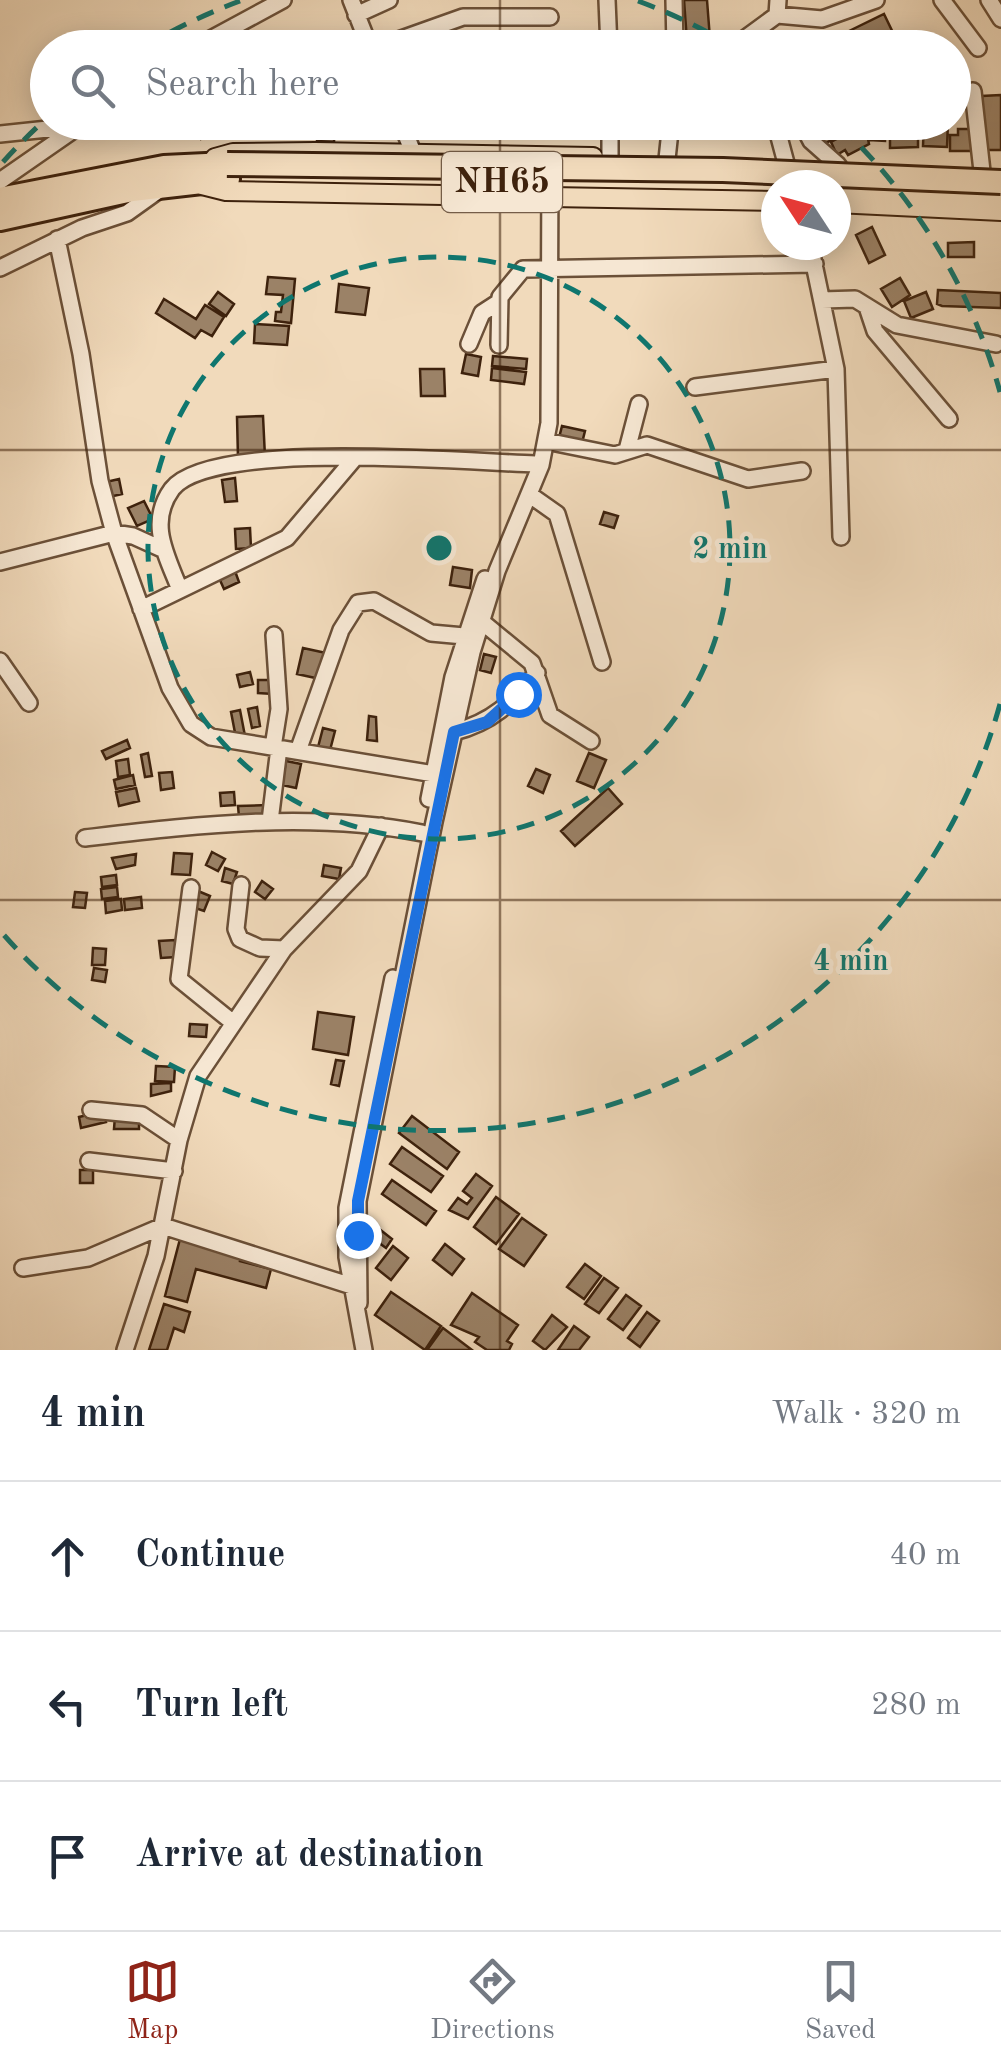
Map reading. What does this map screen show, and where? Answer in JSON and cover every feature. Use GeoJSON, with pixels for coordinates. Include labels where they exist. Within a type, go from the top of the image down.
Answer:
{"type":"FeatureCollection","features":[{"type":"Feature","properties":{"kind":"highway","name":"NH65"},"geometry":{"type":"LineString","coordinates":[[0,198],[228,171],[723,170],[995,175]]}},
{"type":"Feature","properties":{"kind":"highway","name":"NH65"},"geometry":{"type":"LineString","coordinates":[[228,171],[761,188]]}},
{"type":"Feature","properties":{"kind":"highway","name":"NH65"},"geometry":{"type":"LineString","coordinates":[[0,219],[165,185],[191,173]]}},
{"type":"Feature","properties":{"kind":"highway"},"geometry":{"type":"LineString","coordinates":[[851,191],[1001,197]]}},
{"type":"Feature","properties":{"kind":"main road"},"geometry":{"type":"LineString","coordinates":[[191,173],[233,153],[667,159],[995,175]]}},
{"type":"Feature","properties":{"kind":"main road"},"geometry":{"type":"LineString","coordinates":[[191,173],[226,191],[761,201]]}},
{"type":"Feature","properties":{"kind":"main road"},"geometry":{"type":"LineString","coordinates":[[851,204],[1001,211]]}},
{"type":"Feature","properties":{"kind":"street"},"geometry":{"type":"LineString","coordinates":[[227,30],[283,0]]}},
{"type":"Feature","properties":{"kind":"street"},"geometry":{"type":"LineString","coordinates":[[365,30],[354,7],[390,0]]}},
{"type":"Feature","properties":{"kind":"street"},"geometry":{"type":"LineString","coordinates":[[607,0],[608,30]]}},
{"type":"Feature","properties":{"kind":"street"},"geometry":{"type":"LineString","coordinates":[[674,0],[675,30]]}},
{"type":"Feature","properties":{"kind":"street"},"geometry":{"type":"LineString","coordinates":[[753,30],[778,8],[822,19],[876,0]]}},
{"type":"Feature","properties":{"kind":"street"},"geometry":{"type":"LineString","coordinates":[[942,0],[964,30]]}},
{"type":"Feature","properties":{"kind":"street"},"geometry":{"type":"LineString","coordinates":[[427,30],[485,14],[550,18]]}},
{"type":"Feature","properties":{"kind":"street"},"geometry":{"type":"LineString","coordinates":[[971,39],[978,48]]}},
{"type":"Feature","properties":{"kind":"street"},"geometry":{"type":"LineString","coordinates":[[973,91],[995,175]]}},
{"type":"Feature","properties":{"kind":"street"},"geometry":{"type":"LineString","coordinates":[[0,134],[30,130]]}},
{"type":"Feature","properties":{"kind":"street"},"geometry":{"type":"LineString","coordinates":[[0,181],[60,140]]}},
{"type":"Feature","properties":{"kind":"street"},"geometry":{"type":"LineString","coordinates":[[408,140],[414,155]]}},
{"type":"Feature","properties":{"kind":"street"},"geometry":{"type":"LineString","coordinates":[[610,140],[610,158]]}},
{"type":"Feature","properties":{"kind":"street"},"geometry":{"type":"LineString","coordinates":[[667,159],[669,140]]}},
{"type":"Feature","properties":{"kind":"street"},"geometry":{"type":"LineString","coordinates":[[780,140],[786,163]]}},
{"type":"Feature","properties":{"kind":"street"},"geometry":{"type":"LineString","coordinates":[[810,140],[838,165]]}},
{"type":"Feature","properties":{"kind":"street"},"geometry":{"type":"LineString","coordinates":[[397,985],[481,621],[530,495],[546,440],[550,156]]}},
{"type":"Feature","properties":{"kind":"street"},"geometry":{"type":"LineString","coordinates":[[0,268],[57,238],[127,213],[165,185]]}},
{"type":"Feature","properties":{"kind":"street"},"geometry":{"type":"LineString","coordinates":[[57,238],[100,480],[114,534],[170,688],[191,724],[212,737],[434,774]]}},
{"type":"Feature","properties":{"kind":"street"},"geometry":{"type":"LineString","coordinates":[[813,260],[836,369],[841,538]]}},
{"type":"Feature","properties":{"kind":"street"},"geometry":{"type":"LineString","coordinates":[[469,344],[482,314],[499,302],[516,273],[550,266],[814,264]]}},
{"type":"Feature","properties":{"kind":"street"},"geometry":{"type":"LineString","coordinates":[[822,300],[855,299],[916,330],[996,344]]}},
{"type":"Feature","properties":{"kind":"street"},"geometry":{"type":"LineString","coordinates":[[499,302],[500,345]]}},
{"type":"Feature","properties":{"kind":"street"},"geometry":{"type":"LineString","coordinates":[[867,307],[875,331],[949,419]]}},
{"type":"Feature","properties":{"kind":"street"},"geometry":{"type":"LineString","coordinates":[[696,387],[836,369]]}},
{"type":"Feature","properties":{"kind":"street"},"geometry":{"type":"LineString","coordinates":[[627,450],[639,404]]}},
{"type":"Feature","properties":{"kind":"street"},"geometry":{"type":"LineString","coordinates":[[364,1350],[357,1295],[358,1201],[422,833],[464,636],[549,423]]}},
{"type":"Feature","properties":{"kind":"street"},"geometry":{"type":"LineString","coordinates":[[546,440],[604,454],[647,445],[734,477],[802,472]]}},
{"type":"Feature","properties":{"kind":"street"},"geometry":{"type":"LineString","coordinates":[[180,590],[164,550],[159,522],[164,504],[186,476],[203,468],[284,458],[535,464]]}},
{"type":"Feature","properties":{"kind":"street"},"geometry":{"type":"LineString","coordinates":[[142,608],[298,530],[354,459]]}},
{"type":"Feature","properties":{"kind":"street"},"geometry":{"type":"LineString","coordinates":[[530,495],[556,514],[602,662]]}},
{"type":"Feature","properties":{"kind":"street"},"geometry":{"type":"LineString","coordinates":[[0,562],[114,534],[132,536],[164,550]]}},
{"type":"Feature","properties":{"kind":"street"},"geometry":{"type":"LineString","coordinates":[[298,751],[341,630],[358,603],[374,600],[432,633],[464,636]]}},
{"type":"Feature","properties":{"kind":"street"},"geometry":{"type":"LineString","coordinates":[[481,621],[524,655],[537,673],[550,715],[592,741]]}},
{"type":"Feature","properties":{"kind":"street"},"geometry":{"type":"LineString","coordinates":[[270,821],[280,710],[274,634]]}},
{"type":"Feature","properties":{"kind":"street"},"geometry":{"type":"LineString","coordinates":[[1,665],[30,703]]}},
{"type":"Feature","properties":{"kind":"street"},"geometry":{"type":"LineString","coordinates":[[454,732],[487,722],[502,712],[537,673]]}},
{"type":"Feature","properties":{"kind":"street"},"geometry":{"type":"LineString","coordinates":[[85,838],[233,821],[380,826],[422,833]]}},
{"type":"Feature","properties":{"kind":"street"},"geometry":{"type":"LineString","coordinates":[[124,1350],[148,1286],[179,1140],[198,1076],[231,1022],[284,950],[359,871],[380,826]]}},
{"type":"Feature","properties":{"kind":"street"},"geometry":{"type":"LineString","coordinates":[[241,885],[236,929],[240,938],[260,948],[284,950]]}},
{"type":"Feature","properties":{"kind":"street"},"geometry":{"type":"LineString","coordinates":[[192,888],[179,979],[231,1022]]}},
{"type":"Feature","properties":{"kind":"street"},"geometry":{"type":"LineString","coordinates":[[92,1110],[142,1116],[179,1140]]}},
{"type":"Feature","properties":{"kind":"street"},"geometry":{"type":"LineString","coordinates":[[89,1161],[174,1170]]}},
{"type":"Feature","properties":{"kind":"street"},"geometry":{"type":"LineString","coordinates":[[23,1268],[88,1258],[163,1226],[357,1295]]}},
{"type":"Feature","properties":{"kind":"building"},"geometry":{"type":"Polygon","coordinates":[[[684,0],[707,0],[709,30],[686,30],[684,0]]]}},
{"type":"Feature","properties":{"kind":"building"},"geometry":{"type":"Polygon","coordinates":[[[884,14],[892,30],[851,30],[884,14]]]}},
{"type":"Feature","properties":{"kind":"building"},"geometry":{"type":"Polygon","coordinates":[[[1001,95],[1001,150],[983,150],[982,96],[1001,95]]]}},
{"type":"Feature","properties":{"kind":"building"},"geometry":{"type":"Polygon","coordinates":[[[974,129],[974,151],[950,151],[950,140],[971,140],[974,129]]]}},
{"type":"Feature","properties":{"kind":"building"},"geometry":{"type":"Polygon","coordinates":[[[868,140],[869,144],[848,155],[845,150],[837,155],[831,142],[868,140]]]}},
{"type":"Feature","properties":{"kind":"building"},"geometry":{"type":"Polygon","coordinates":[[[890,140],[918,140],[918,147],[890,148],[890,140]]]}},
{"type":"Feature","properties":{"kind":"building"},"geometry":{"type":"Polygon","coordinates":[[[923,140],[947,140],[947,147],[923,146],[923,140]]]}},
{"type":"Feature","properties":{"kind":"building"},"geometry":{"type":"Polygon","coordinates":[[[872,227],[885,255],[869,263],[856,235],[872,227]]]}},
{"type":"Feature","properties":{"kind":"building"},"geometry":{"type":"Polygon","coordinates":[[[974,242],[974,257],[948,257],[948,243],[974,242]]]}},
{"type":"Feature","properties":{"kind":"building"},"geometry":{"type":"Polygon","coordinates":[[[268,277],[295,279],[291,323],[275,321],[276,312],[281,312],[283,295],[266,294],[268,277]]]}},
{"type":"Feature","properties":{"kind":"building"},"geometry":{"type":"Polygon","coordinates":[[[900,278],[910,295],[892,307],[881,289],[900,278]]]}},
{"type":"Feature","properties":{"kind":"building"},"geometry":{"type":"Polygon","coordinates":[[[339,284],[369,288],[365,315],[336,312],[339,284]]]}},
{"type":"Feature","properties":{"kind":"building"},"geometry":{"type":"Polygon","coordinates":[[[938,290],[1001,293],[1001,308],[942,306],[937,304],[938,290]]]}},
{"type":"Feature","properties":{"kind":"building"},"geometry":{"type":"Polygon","coordinates":[[[218,292],[234,304],[226,316],[209,304],[218,292]]]}},
{"type":"Feature","properties":{"kind":"building"},"geometry":{"type":"Polygon","coordinates":[[[926,292],[933,309],[911,318],[904,301],[926,292]]]}},
{"type":"Feature","properties":{"kind":"building"},"geometry":{"type":"Polygon","coordinates":[[[164,299],[196,319],[205,305],[224,317],[212,336],[201,330],[195,338],[156,313],[164,299]]]}},
{"type":"Feature","properties":{"kind":"building"},"geometry":{"type":"Polygon","coordinates":[[[255,324],[289,326],[287,345],[254,343],[255,324]]]}},
{"type":"Feature","properties":{"kind":"building"},"geometry":{"type":"Polygon","coordinates":[[[466,354],[481,357],[478,376],[462,373],[466,354]]]}},
{"type":"Feature","properties":{"kind":"building"},"geometry":{"type":"Polygon","coordinates":[[[493,356],[527,359],[526,369],[492,366],[493,356]]]}},
{"type":"Feature","properties":{"kind":"building"},"geometry":{"type":"Polygon","coordinates":[[[492,368],[526,372],[524,384],[491,380],[492,368]]]}},
{"type":"Feature","properties":{"kind":"building"},"geometry":{"type":"Polygon","coordinates":[[[420,369],[444,369],[445,396],[421,396],[420,369]]]}},
{"type":"Feature","properties":{"kind":"building"},"geometry":{"type":"Polygon","coordinates":[[[263,416],[265,457],[238,458],[237,417],[263,416]]]}},
{"type":"Feature","properties":{"kind":"building"},"geometry":{"type":"Polygon","coordinates":[[[562,426],[585,431],[581,447],[558,442],[562,426]]]}},
{"type":"Feature","properties":{"kind":"building"},"geometry":{"type":"Polygon","coordinates":[[[235,478],[237,501],[225,502],[222,480],[235,478]]]}},
{"type":"Feature","properties":{"kind":"building"},"geometry":{"type":"Polygon","coordinates":[[[119,479],[122,494],[109,497],[106,482],[119,479]]]}},
{"type":"Feature","properties":{"kind":"building"},"geometry":{"type":"Polygon","coordinates":[[[144,501],[153,519],[137,526],[128,508],[144,501]]]}},
{"type":"Feature","properties":{"kind":"building"},"geometry":{"type":"Polygon","coordinates":[[[604,512],[618,516],[614,528],[600,524],[604,512]]]}},
{"type":"Feature","properties":{"kind":"building"},"geometry":{"type":"Polygon","coordinates":[[[250,528],[251,548],[236,549],[235,529],[250,528]]]}},
{"type":"Feature","properties":{"kind":"building"},"geometry":{"type":"Polygon","coordinates":[[[453,567],[472,570],[470,588],[450,585],[453,567]]]}},
{"type":"Feature","properties":{"kind":"building"},"geometry":{"type":"Polygon","coordinates":[[[235,571],[239,582],[224,589],[219,578],[235,571]]]}},
{"type":"Feature","properties":{"kind":"building"},"geometry":{"type":"Polygon","coordinates":[[[303,648],[326,653],[320,679],[297,674],[303,648]]]}},
{"type":"Feature","properties":{"kind":"building"},"geometry":{"type":"Polygon","coordinates":[[[484,654],[496,657],[491,673],[480,670],[484,654]]]}},
{"type":"Feature","properties":{"kind":"building"},"geometry":{"type":"Polygon","coordinates":[[[250,672],[253,684],[240,687],[237,675],[250,672]]]}},
{"type":"Feature","properties":{"kind":"building"},"geometry":{"type":"Polygon","coordinates":[[[258,680],[274,680],[273,694],[258,693],[258,680]]]}},
{"type":"Feature","properties":{"kind":"building"},"geometry":{"type":"Polygon","coordinates":[[[257,707],[260,726],[252,728],[248,709],[257,707]]]}},
{"type":"Feature","properties":{"kind":"building"},"geometry":{"type":"Polygon","coordinates":[[[240,710],[245,736],[236,738],[231,712],[240,710]]]}},
{"type":"Feature","properties":{"kind":"building"},"geometry":{"type":"Polygon","coordinates":[[[369,716],[376,717],[377,741],[367,740],[369,716]]]}},
{"type":"Feature","properties":{"kind":"building"},"geometry":{"type":"Polygon","coordinates":[[[323,728],[335,731],[329,754],[317,751],[323,728]]]}},
{"type":"Feature","properties":{"kind":"building"},"geometry":{"type":"Polygon","coordinates":[[[127,740],[130,748],[106,759],[102,751],[127,740]]]}},
{"type":"Feature","properties":{"kind":"building"},"geometry":{"type":"Polygon","coordinates":[[[148,753],[152,776],[145,777],[141,755],[148,753]]]}},
{"type":"Feature","properties":{"kind":"building"},"geometry":{"type":"Polygon","coordinates":[[[589,753],[606,760],[594,788],[577,781],[589,753]]]}},
{"type":"Feature","properties":{"kind":"building"},"geometry":{"type":"Polygon","coordinates":[[[128,759],[130,775],[118,777],[116,761],[128,759]]]}},
{"type":"Feature","properties":{"kind":"building"},"geometry":{"type":"Polygon","coordinates":[[[286,761],[301,764],[296,788],[282,785],[286,761]]]}},
{"type":"Feature","properties":{"kind":"building"},"geometry":{"type":"Polygon","coordinates":[[[536,769],[550,775],[543,793],[528,786],[536,769]]]}},
{"type":"Feature","properties":{"kind":"building"},"geometry":{"type":"Polygon","coordinates":[[[172,772],[174,788],[161,790],[159,773],[172,772]]]}},
{"type":"Feature","properties":{"kind":"building"},"geometry":{"type":"Polygon","coordinates":[[[133,775],[135,785],[116,789],[114,780],[133,775]]]}},
{"type":"Feature","properties":{"kind":"building"},"geometry":{"type":"Polygon","coordinates":[[[136,788],[139,801],[119,806],[116,792],[136,788]]]}},
{"type":"Feature","properties":{"kind":"building"},"geometry":{"type":"Polygon","coordinates":[[[608,788],[622,804],[575,846],[561,831],[608,788]]]}},
{"type":"Feature","properties":{"kind":"building"},"geometry":{"type":"Polygon","coordinates":[[[234,792],[235,805],[221,806],[220,793],[234,792]]]}},
{"type":"Feature","properties":{"kind":"building"},"geometry":{"type":"Polygon","coordinates":[[[268,805],[269,815],[239,817],[238,806],[268,805]]]}},
{"type":"Feature","properties":{"kind":"building"},"geometry":{"type":"Polygon","coordinates":[[[212,852],[225,859],[218,871],[206,865],[212,852]]]}},
{"type":"Feature","properties":{"kind":"building"},"geometry":{"type":"Polygon","coordinates":[[[174,853],[192,854],[190,875],[172,874],[174,853]]]}},
{"type":"Feature","properties":{"kind":"building"},"geometry":{"type":"Polygon","coordinates":[[[136,854],[135,865],[116,869],[112,858],[136,854]]]}},
{"type":"Feature","properties":{"kind":"building"},"geometry":{"type":"Polygon","coordinates":[[[324,865],[341,868],[339,879],[322,876],[324,865]]]}},
{"type":"Feature","properties":{"kind":"building"},"geometry":{"type":"Polygon","coordinates":[[[225,868],[237,872],[233,884],[222,881],[225,868]]]}},
{"type":"Feature","properties":{"kind":"building"},"geometry":{"type":"Polygon","coordinates":[[[116,875],[117,885],[102,887],[101,877],[116,875]]]}},
{"type":"Feature","properties":{"kind":"building"},"geometry":{"type":"Polygon","coordinates":[[[262,881],[273,889],[265,899],[255,892],[262,881]]]}},
{"type":"Feature","properties":{"kind":"building"},"geometry":{"type":"Polygon","coordinates":[[[117,887],[118,897],[102,899],[101,889],[117,887]]]}},
{"type":"Feature","properties":{"kind":"building"},"geometry":{"type":"Polygon","coordinates":[[[198,891],[210,896],[204,911],[192,907],[198,891]]]}},
{"type":"Feature","properties":{"kind":"building"},"geometry":{"type":"Polygon","coordinates":[[[75,892],[87,893],[85,908],[73,907],[75,892]]]}},
{"type":"Feature","properties":{"kind":"building"},"geometry":{"type":"Polygon","coordinates":[[[141,897],[142,908],[125,910],[124,899],[141,897]]]}},
{"type":"Feature","properties":{"kind":"building"},"geometry":{"type":"Polygon","coordinates":[[[121,899],[122,910],[106,913],[105,901],[121,899]]]}},
{"type":"Feature","properties":{"kind":"building"},"geometry":{"type":"Polygon","coordinates":[[[175,940],[176,957],[161,958],[159,941],[175,940]]]}},
{"type":"Feature","properties":{"kind":"building"},"geometry":{"type":"Polygon","coordinates":[[[93,948],[106,949],[105,965],[92,965],[93,948]]]}},
{"type":"Feature","properties":{"kind":"building"},"geometry":{"type":"Polygon","coordinates":[[[94,968],[107,970],[105,982],[92,980],[94,968]]]}},
{"type":"Feature","properties":{"kind":"building"},"geometry":{"type":"Polygon","coordinates":[[[318,1012],[354,1017],[348,1055],[313,1049],[318,1012]]]}},
{"type":"Feature","properties":{"kind":"building"},"geometry":{"type":"Polygon","coordinates":[[[190,1024],[207,1025],[206,1037],[189,1036],[190,1024]]]}},
{"type":"Feature","properties":{"kind":"building"},"geometry":{"type":"Polygon","coordinates":[[[336,1060],[344,1061],[339,1086],[331,1084],[336,1060]]]}},
{"type":"Feature","properties":{"kind":"building"},"geometry":{"type":"Polygon","coordinates":[[[156,1066],[175,1067],[174,1082],[155,1081],[156,1066]]]}},
{"type":"Feature","properties":{"kind":"building"},"geometry":{"type":"Polygon","coordinates":[[[171,1083],[171,1091],[151,1096],[151,1084],[171,1083]]]}},
{"type":"Feature","properties":{"kind":"building"},"geometry":{"type":"Polygon","coordinates":[[[104,1111],[106,1122],[81,1128],[79,1117],[104,1111]]]}},
{"type":"Feature","properties":{"kind":"building"},"geometry":{"type":"Polygon","coordinates":[[[115,1116],[139,1117],[139,1129],[114,1129],[115,1116]]]}},
{"type":"Feature","properties":{"kind":"building"},"geometry":{"type":"Polygon","coordinates":[[[412,1116],[459,1152],[447,1169],[399,1133],[412,1116]]]}},
{"type":"Feature","properties":{"kind":"building"},"geometry":{"type":"Polygon","coordinates":[[[402,1147],[443,1176],[431,1192],[390,1164],[402,1147]]]}},
{"type":"Feature","properties":{"kind":"building"},"geometry":{"type":"Polygon","coordinates":[[[80,1170],[93,1170],[93,1183],[80,1183],[80,1170]]]}},
{"type":"Feature","properties":{"kind":"building"},"geometry":{"type":"Polygon","coordinates":[[[476,1174],[492,1186],[468,1219],[449,1210],[458,1198],[467,1204],[472,1198],[463,1191],[476,1174]]]}},
{"type":"Feature","properties":{"kind":"building"},"geometry":{"type":"Polygon","coordinates":[[[392,1180],[436,1211],[426,1225],[382,1194],[392,1180]]]}},
{"type":"Feature","properties":{"kind":"building"},"geometry":{"type":"Polygon","coordinates":[[[496,1197],[519,1214],[496,1244],[474,1227],[496,1197]]]}},
{"type":"Feature","properties":{"kind":"building"},"geometry":{"type":"Polygon","coordinates":[[[522,1218],[546,1235],[524,1266],[499,1249],[522,1218]]]}},
{"type":"Feature","properties":{"kind":"building"},"geometry":{"type":"Polygon","coordinates":[[[378,1228],[392,1239],[386,1248],[371,1237],[378,1228]]]}},
{"type":"Feature","properties":{"kind":"building"},"geometry":{"type":"Polygon","coordinates":[[[180,1239],[271,1269],[266,1288],[196,1269],[187,1302],[165,1296],[180,1239]]]}},
{"type":"Feature","properties":{"kind":"building"},"geometry":{"type":"Polygon","coordinates":[[[445,1244],[464,1259],[452,1275],[433,1260],[445,1244]]]}},
{"type":"Feature","properties":{"kind":"building"},"geometry":{"type":"Polygon","coordinates":[[[393,1246],[408,1258],[391,1280],[376,1268],[393,1246]]]}},
{"type":"Feature","properties":{"kind":"building"},"geometry":{"type":"Polygon","coordinates":[[[585,1264],[601,1276],[584,1299],[567,1287],[585,1264]]]}},
{"type":"Feature","properties":{"kind":"building"},"geometry":{"type":"Polygon","coordinates":[[[604,1278],[618,1288],[599,1313],[585,1304],[604,1278]]]}},
{"type":"Feature","properties":{"kind":"building"},"geometry":{"type":"Polygon","coordinates":[[[391,1292],[441,1326],[425,1350],[375,1315],[391,1292]]]}},
{"type":"Feature","properties":{"kind":"building"},"geometry":{"type":"Polygon","coordinates":[[[472,1293],[518,1325],[507,1341],[512,1344],[509,1350],[487,1350],[475,1342],[479,1337],[451,1325],[472,1293]]]}},
{"type":"Feature","properties":{"kind":"building"},"geometry":{"type":"Polygon","coordinates":[[[626,1295],[641,1306],[623,1330],[608,1319],[626,1295]]]}},
{"type":"Feature","properties":{"kind":"building"},"geometry":{"type":"Polygon","coordinates":[[[164,1304],[190,1312],[184,1332],[174,1328],[167,1350],[149,1350],[164,1304]]]}},
{"type":"Feature","properties":{"kind":"building"},"geometry":{"type":"Polygon","coordinates":[[[647,1312],[659,1321],[640,1347],[628,1338],[647,1312]]]}},
{"type":"Feature","properties":{"kind":"building"},"geometry":{"type":"Polygon","coordinates":[[[552,1315],[567,1327],[545,1350],[533,1341],[552,1315]]]}},
{"type":"Feature","properties":{"kind":"building"},"geometry":{"type":"Polygon","coordinates":[[[574,1326],[589,1337],[579,1350],[558,1350],[574,1326]]]}},
{"type":"Feature","properties":{"kind":"building"},"geometry":{"type":"Polygon","coordinates":[[[443,1328],[472,1350],[427,1350],[443,1328]]]}},
{"type":"Feature","properties":{"kind":"route"},"geometry":{"type":"LineString","coordinates":[[358,1235],[358,1201],[454,732],[487,722],[518,694]]}}]}
